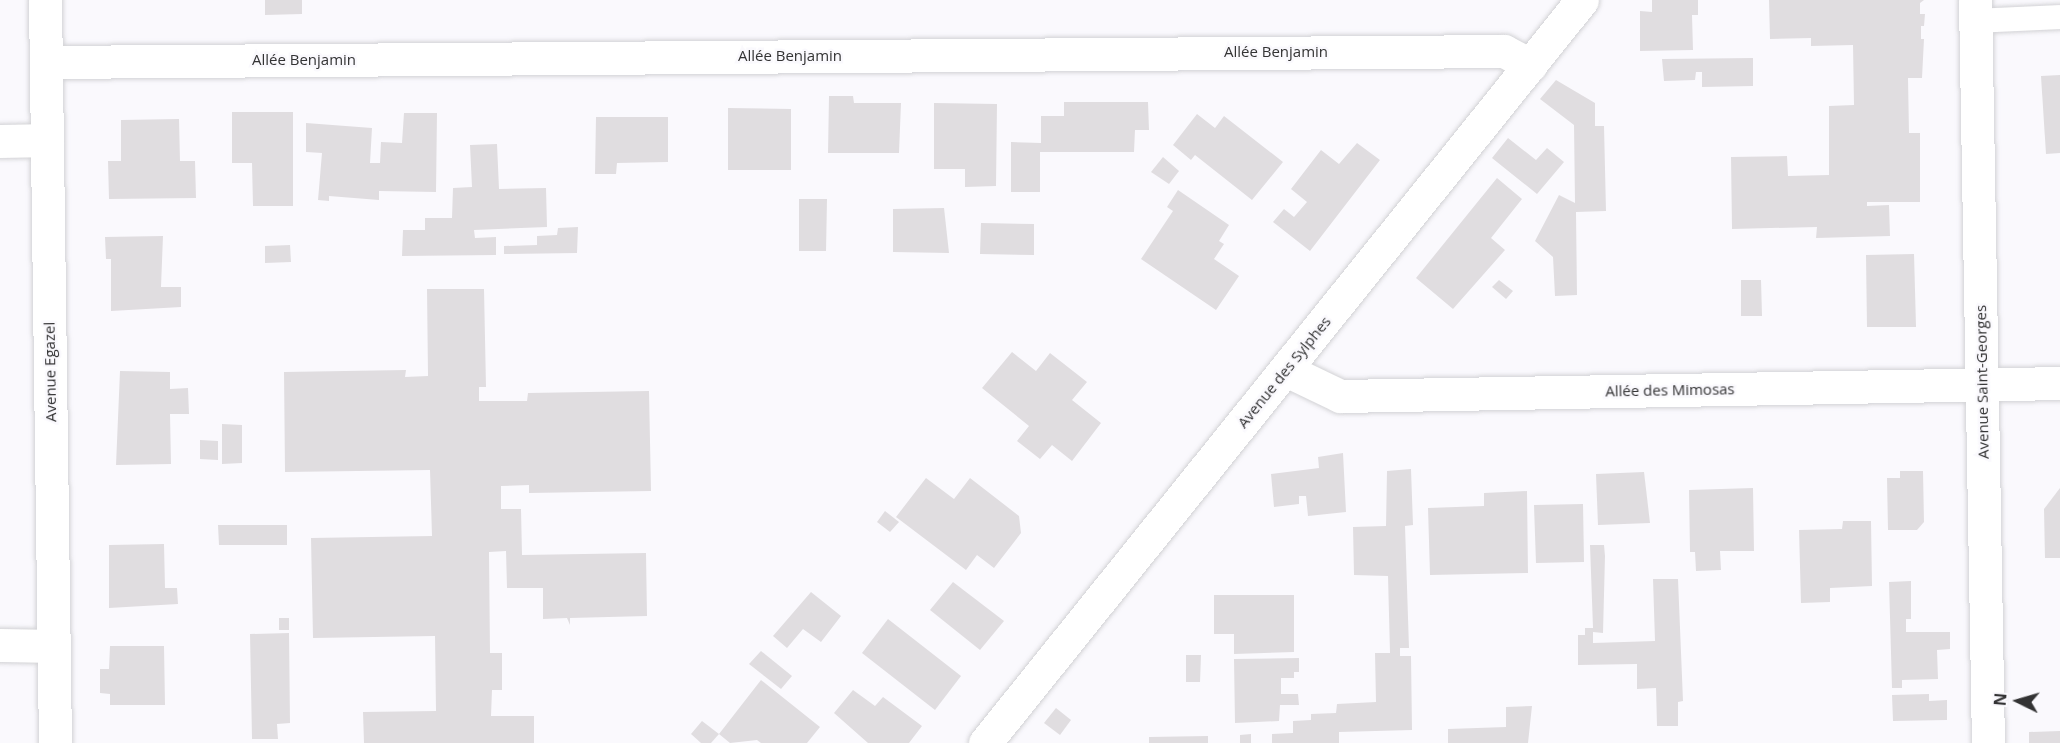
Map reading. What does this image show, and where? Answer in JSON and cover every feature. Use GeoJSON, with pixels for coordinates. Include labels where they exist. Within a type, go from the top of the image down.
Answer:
{"type":"FeatureCollection","features":[{"type":"Feature","properties":{"kind":"street","name":"Avenue Egazel"},"geometry":{"type":"LineString","coordinates":[[45,0],[55,743]]}},
{"type":"Feature","properties":{"kind":"street","name":"Avenue des Sylphes"},"geometry":{"type":"LineString","coordinates":[[985,743],[1582,0]]}},
{"type":"Feature","properties":{"kind":"street","name":"Avenue Saint-Georges"},"geometry":{"type":"LineString","coordinates":[[1975,10],[1988,743]]}},
{"type":"Feature","properties":{"kind":"street","name":"Allée Benjamin"},"geometry":{"type":"LineString","coordinates":[[46,62],[1504,51],[1530,65]]}},
{"type":"Feature","properties":{"kind":"street"},"geometry":{"type":"LineString","coordinates":[[0,141],[46,140]]}},
{"type":"Feature","properties":{"kind":"street","name":"Allée des Mimosas"},"geometry":{"type":"LineString","coordinates":[[1286,370],[1340,396],[2060,383]]}},
{"type":"Feature","properties":{"kind":"street"},"geometry":{"type":"LineString","coordinates":[[0,645],[53,646]]}},
{"type":"Feature","properties":{"kind":"lane","name":"Avenue Saint-Georges"},"geometry":{"type":"LineString","coordinates":[[1975,10],[2060,18]]}},
{"type":"Feature","properties":{"kind":"building"},"geometry":{"type":"Polygon","coordinates":[[[265,0],[302,0],[302,14],[265,15],[265,0]]]}},
{"type":"Feature","properties":{"kind":"building"},"geometry":{"type":"Polygon","coordinates":[[[1652,0],[1698,0],[1698,15],[1692,15],[1693,50],[1640,51],[1640,11],[1652,12],[1652,0]]]}},
{"type":"Feature","properties":{"kind":"building"},"geometry":{"type":"Polygon","coordinates":[[[1769,0],[1924,0],[1920,3],[1920,14],[1925,14],[1924,26],[1921,26],[1921,39],[1924,39],[1922,78],[1908,78],[1909,133],[1920,133],[1920,202],[1867,202],[1867,206],[1889,205],[1890,236],[1816,238],[1817,227],[1732,229],[1731,157],[1787,156],[1788,176],[1829,175],[1829,106],[1854,105],[1853,45],[1811,46],[1811,38],[1770,39],[1769,0]]]}},
{"type":"Feature","properties":{"kind":"building"},"geometry":{"type":"Polygon","coordinates":[[[1753,58],[1753,86],[1702,87],[1702,72],[1696,72],[1695,80],[1664,81],[1662,59],[1753,58]]]}},
{"type":"Feature","properties":{"kind":"building"},"geometry":{"type":"Polygon","coordinates":[[[2060,75],[2060,153],[2046,154],[2041,76],[2060,75]]]}},
{"type":"Feature","properties":{"kind":"building"},"geometry":{"type":"Polygon","coordinates":[[[1556,80],[1595,103],[1595,126],[1604,126],[1606,211],[1576,212],[1577,295],[1555,296],[1553,257],[1535,241],[1559,195],[1575,203],[1574,125],[1540,99],[1556,80]]]}},
{"type":"Feature","properties":{"kind":"building"},"geometry":{"type":"Polygon","coordinates":[[[829,96],[853,96],[854,103],[901,103],[899,153],[828,153],[829,96]]]}},
{"type":"Feature","properties":{"kind":"building"},"geometry":{"type":"Polygon","coordinates":[[[1064,102],[1148,102],[1149,130],[1135,130],[1134,152],[1040,152],[1040,192],[1011,192],[1011,142],[1041,143],[1041,116],[1064,116],[1064,102]]]}},
{"type":"Feature","properties":{"kind":"building"},"geometry":{"type":"Polygon","coordinates":[[[934,103],[997,104],[996,186],[965,187],[965,169],[934,169],[934,103]]]}},
{"type":"Feature","properties":{"kind":"building"},"geometry":{"type":"Polygon","coordinates":[[[728,108],[791,109],[791,170],[728,170],[728,108]]]}},
{"type":"Feature","properties":{"kind":"building"},"geometry":{"type":"Polygon","coordinates":[[[232,112],[293,112],[293,206],[253,206],[252,163],[232,163],[232,112]]]}},
{"type":"Feature","properties":{"kind":"building"},"geometry":{"type":"Polygon","coordinates":[[[404,113],[437,113],[436,192],[379,191],[379,200],[329,196],[329,201],[318,200],[322,153],[306,152],[306,123],[372,128],[370,163],[380,163],[381,142],[402,143],[404,113]]]}},
{"type":"Feature","properties":{"kind":"building"},"geometry":{"type":"Polygon","coordinates":[[[1197,114],[1215,128],[1224,116],[1283,162],[1252,200],[1195,155],[1191,160],[1173,145],[1197,114]]]}},
{"type":"Feature","properties":{"kind":"building"},"geometry":{"type":"Polygon","coordinates":[[[596,117],[668,117],[668,162],[617,163],[616,174],[595,174],[596,117]]]}},
{"type":"Feature","properties":{"kind":"building"},"geometry":{"type":"Polygon","coordinates":[[[179,119],[180,161],[195,161],[196,198],[109,199],[108,161],[121,161],[121,120],[179,119]]]}},
{"type":"Feature","properties":{"kind":"building"},"geometry":{"type":"Polygon","coordinates":[[[1508,138],[1536,160],[1547,148],[1564,162],[1537,194],[1492,158],[1508,138]]]}},
{"type":"Feature","properties":{"kind":"building"},"geometry":{"type":"Polygon","coordinates":[[[1357,143],[1380,160],[1310,251],[1273,222],[1284,209],[1294,217],[1307,202],[1291,189],[1321,150],[1339,164],[1357,143]]]}},
{"type":"Feature","properties":{"kind":"building"},"geometry":{"type":"Polygon","coordinates":[[[497,144],[499,189],[546,188],[547,227],[474,230],[475,238],[496,237],[496,255],[402,256],[403,230],[425,230],[425,218],[452,218],[453,188],[472,187],[470,145],[497,144]]]}},
{"type":"Feature","properties":{"kind":"building"},"geometry":{"type":"Polygon","coordinates":[[[1163,157],[1179,171],[1169,184],[1151,172],[1163,157]]]}},
{"type":"Feature","properties":{"kind":"building"},"geometry":{"type":"Polygon","coordinates":[[[1497,178],[1522,199],[1491,238],[1505,250],[1453,309],[1416,278],[1497,178]]]}},
{"type":"Feature","properties":{"kind":"building"},"geometry":{"type":"Polygon","coordinates":[[[1178,190],[1229,225],[1219,241],[1224,244],[1214,259],[1239,276],[1216,310],[1141,259],[1173,211],[1167,207],[1178,190]]]}},
{"type":"Feature","properties":{"kind":"building"},"geometry":{"type":"Polygon","coordinates":[[[799,199],[827,199],[826,251],[799,251],[799,199]]]}},
{"type":"Feature","properties":{"kind":"building"},"geometry":{"type":"Polygon","coordinates":[[[944,208],[949,253],[893,252],[893,209],[944,208]]]}},
{"type":"Feature","properties":{"kind":"building"},"geometry":{"type":"Polygon","coordinates":[[[981,223],[1034,224],[1034,255],[980,254],[981,223]]]}},
{"type":"Feature","properties":{"kind":"building"},"geometry":{"type":"Polygon","coordinates":[[[578,227],[577,253],[504,254],[504,246],[537,245],[537,236],[557,235],[558,228],[578,227]]]}},
{"type":"Feature","properties":{"kind":"building"},"geometry":{"type":"Polygon","coordinates":[[[163,236],[161,287],[181,287],[181,307],[111,311],[111,259],[106,259],[105,237],[163,236]]]}},
{"type":"Feature","properties":{"kind":"building"},"geometry":{"type":"Polygon","coordinates":[[[290,245],[291,262],[265,263],[265,246],[290,245]]]}},
{"type":"Feature","properties":{"kind":"building"},"geometry":{"type":"Polygon","coordinates":[[[1914,254],[1916,327],[1867,327],[1866,255],[1914,254]]]}},
{"type":"Feature","properties":{"kind":"building"},"geometry":{"type":"Polygon","coordinates":[[[1499,280],[1513,291],[1506,299],[1492,287],[1499,280]]]}},
{"type":"Feature","properties":{"kind":"building"},"geometry":{"type":"Polygon","coordinates":[[[1741,280],[1761,280],[1762,316],[1741,316],[1741,280]]]}},
{"type":"Feature","properties":{"kind":"building"},"geometry":{"type":"Polygon","coordinates":[[[427,289],[484,289],[486,387],[479,387],[479,401],[527,401],[528,393],[649,391],[651,491],[529,493],[529,485],[501,486],[501,509],[521,509],[522,555],[646,553],[647,616],[570,618],[570,625],[567,618],[543,619],[543,588],[507,588],[506,551],[489,552],[490,653],[502,653],[502,690],[492,690],[491,716],[534,716],[534,743],[364,743],[363,712],[436,711],[435,636],[313,638],[311,538],[432,536],[430,470],[285,472],[284,372],[406,370],[405,377],[428,376],[427,289]]]}},
{"type":"Feature","properties":{"kind":"building"},"geometry":{"type":"Polygon","coordinates":[[[1012,352],[1036,371],[1050,353],[1087,382],[1072,400],[1101,423],[1072,461],[1052,445],[1040,459],[1017,441],[1029,426],[982,388],[1012,352]]]}},
{"type":"Feature","properties":{"kind":"building"},"geometry":{"type":"Polygon","coordinates":[[[120,371],[170,372],[170,389],[188,388],[189,414],[170,414],[171,464],[116,465],[120,371]]]}},
{"type":"Feature","properties":{"kind":"building"},"geometry":{"type":"Polygon","coordinates":[[[222,424],[242,425],[242,463],[222,464],[222,424]]]}},
{"type":"Feature","properties":{"kind":"building"},"geometry":{"type":"Polygon","coordinates":[[[200,440],[218,441],[218,460],[200,459],[200,440]]]}},
{"type":"Feature","properties":{"kind":"building"},"geometry":{"type":"Polygon","coordinates":[[[1343,453],[1346,512],[1308,516],[1306,496],[1299,496],[1299,504],[1274,507],[1271,474],[1319,468],[1318,457],[1343,453]]]}},
{"type":"Feature","properties":{"kind":"building"},"geometry":{"type":"Polygon","coordinates":[[[1411,469],[1413,525],[1405,526],[1409,648],[1400,648],[1400,656],[1411,656],[1412,730],[1339,732],[1339,743],[1272,743],[1272,734],[1293,733],[1293,721],[1311,720],[1311,714],[1336,713],[1337,704],[1376,702],[1375,653],[1390,653],[1388,576],[1354,575],[1353,527],[1386,526],[1387,471],[1411,469]]]}},
{"type":"Feature","properties":{"kind":"building"},"geometry":{"type":"Polygon","coordinates":[[[1900,471],[1923,471],[1924,522],[1917,530],[1888,530],[1887,478],[1900,478],[1900,471]]]}},
{"type":"Feature","properties":{"kind":"building"},"geometry":{"type":"Polygon","coordinates":[[[1644,472],[1650,523],[1598,525],[1596,474],[1644,472]]]}},
{"type":"Feature","properties":{"kind":"building"},"geometry":{"type":"Polygon","coordinates":[[[926,478],[954,499],[970,478],[1019,516],[1021,533],[994,568],[977,555],[966,570],[896,517],[926,478]]]}},
{"type":"Feature","properties":{"kind":"building"},"geometry":{"type":"Polygon","coordinates":[[[1753,488],[1754,551],[1720,551],[1721,570],[1696,571],[1695,552],[1690,552],[1689,490],[1753,488]]]}},
{"type":"Feature","properties":{"kind":"building"},"geometry":{"type":"Polygon","coordinates":[[[2060,488],[2060,558],[2045,558],[2044,509],[2060,488]]]}},
{"type":"Feature","properties":{"kind":"building"},"geometry":{"type":"Polygon","coordinates":[[[1527,491],[1528,573],[1430,575],[1428,508],[1484,506],[1484,493],[1527,491]]]}},
{"type":"Feature","properties":{"kind":"building"},"geometry":{"type":"Polygon","coordinates":[[[1583,504],[1584,562],[1536,563],[1534,505],[1583,504]]]}},
{"type":"Feature","properties":{"kind":"building"},"geometry":{"type":"Polygon","coordinates":[[[885,511],[899,522],[890,532],[877,522],[885,511]]]}},
{"type":"Feature","properties":{"kind":"building"},"geometry":{"type":"Polygon","coordinates":[[[1843,521],[1871,521],[1872,586],[1830,588],[1830,602],[1801,603],[1799,530],[1842,529],[1843,521]]]}},
{"type":"Feature","properties":{"kind":"building"},"geometry":{"type":"Polygon","coordinates":[[[218,525],[287,525],[287,545],[219,545],[218,525]]]}},
{"type":"Feature","properties":{"kind":"building"},"geometry":{"type":"Polygon","coordinates":[[[164,544],[165,588],[177,588],[178,604],[109,608],[109,545],[164,544]]]}},
{"type":"Feature","properties":{"kind":"building"},"geometry":{"type":"Polygon","coordinates":[[[1590,545],[1604,545],[1605,556],[1603,633],[1593,632],[1593,643],[1655,641],[1653,579],[1678,579],[1683,701],[1678,702],[1678,726],[1657,726],[1656,688],[1637,689],[1637,664],[1578,665],[1578,635],[1585,635],[1585,628],[1593,628],[1590,545]]]}},
{"type":"Feature","properties":{"kind":"building"},"geometry":{"type":"Polygon","coordinates":[[[1911,581],[1911,619],[1906,619],[1906,632],[1950,632],[1950,649],[1937,650],[1938,679],[1902,680],[1902,688],[1892,688],[1889,582],[1911,581]]]}},
{"type":"Feature","properties":{"kind":"building"},"geometry":{"type":"Polygon","coordinates":[[[953,582],[1004,621],[980,650],[930,610],[953,582]]]}},
{"type":"Feature","properties":{"kind":"building"},"geometry":{"type":"Polygon","coordinates":[[[811,592],[841,616],[821,642],[803,629],[787,648],[773,636],[811,592]]]}},
{"type":"Feature","properties":{"kind":"building"},"geometry":{"type":"Polygon","coordinates":[[[1214,595],[1294,595],[1294,652],[1234,654],[1234,634],[1214,634],[1214,595]]]}},
{"type":"Feature","properties":{"kind":"building"},"geometry":{"type":"Polygon","coordinates":[[[279,618],[289,618],[289,630],[279,630],[279,618]]]}},
{"type":"Feature","properties":{"kind":"building"},"geometry":{"type":"Polygon","coordinates":[[[888,619],[961,676],[935,710],[862,653],[888,619]]]}},
{"type":"Feature","properties":{"kind":"building"},"geometry":{"type":"Polygon","coordinates":[[[289,633],[290,723],[277,724],[278,739],[252,739],[250,634],[289,633]]]}},
{"type":"Feature","properties":{"kind":"building"},"geometry":{"type":"Polygon","coordinates":[[[110,646],[164,646],[165,705],[110,705],[110,694],[100,693],[100,669],[109,669],[110,646]]]}},
{"type":"Feature","properties":{"kind":"building"},"geometry":{"type":"Polygon","coordinates":[[[761,651],[792,676],[781,689],[749,664],[761,651]]]}},
{"type":"Feature","properties":{"kind":"building"},"geometry":{"type":"Polygon","coordinates":[[[1186,655],[1201,655],[1200,682],[1186,682],[1186,655]]]}},
{"type":"Feature","properties":{"kind":"building"},"geometry":{"type":"Polygon","coordinates":[[[1299,658],[1299,672],[1294,672],[1294,678],[1281,678],[1281,694],[1298,694],[1299,705],[1280,705],[1279,721],[1235,723],[1234,659],[1299,658]]]}},
{"type":"Feature","properties":{"kind":"building"},"geometry":{"type":"Polygon","coordinates":[[[761,680],[820,727],[807,743],[761,743],[757,740],[730,743],[719,734],[761,680]]]}},
{"type":"Feature","properties":{"kind":"building"},"geometry":{"type":"Polygon","coordinates":[[[853,690],[875,706],[883,697],[922,726],[909,743],[868,743],[834,713],[853,690]]]}},
{"type":"Feature","properties":{"kind":"building"},"geometry":{"type":"Polygon","coordinates":[[[1929,694],[1929,701],[1947,700],[1947,720],[1893,721],[1892,695],[1929,694]]]}},
{"type":"Feature","properties":{"kind":"building"},"geometry":{"type":"Polygon","coordinates":[[[1532,706],[1528,743],[1448,743],[1448,729],[1506,727],[1506,707],[1532,706]]]}},
{"type":"Feature","properties":{"kind":"building"},"geometry":{"type":"Polygon","coordinates":[[[1056,708],[1071,720],[1060,735],[1044,723],[1056,708]]]}},
{"type":"Feature","properties":{"kind":"building"},"geometry":{"type":"Polygon","coordinates":[[[702,721],[719,734],[711,743],[701,743],[691,734],[702,721]]]}},
{"type":"Feature","properties":{"kind":"building"},"geometry":{"type":"Polygon","coordinates":[[[2060,731],[2060,743],[2029,743],[2029,732],[2060,731]]]}},
{"type":"Feature","properties":{"kind":"building"},"geometry":{"type":"Polygon","coordinates":[[[1251,734],[1251,743],[1240,743],[1240,735],[1251,734]]]}},
{"type":"Feature","properties":{"kind":"building"},"geometry":{"type":"Polygon","coordinates":[[[1208,736],[1208,743],[1149,743],[1149,737],[1208,736]]]}}]}
